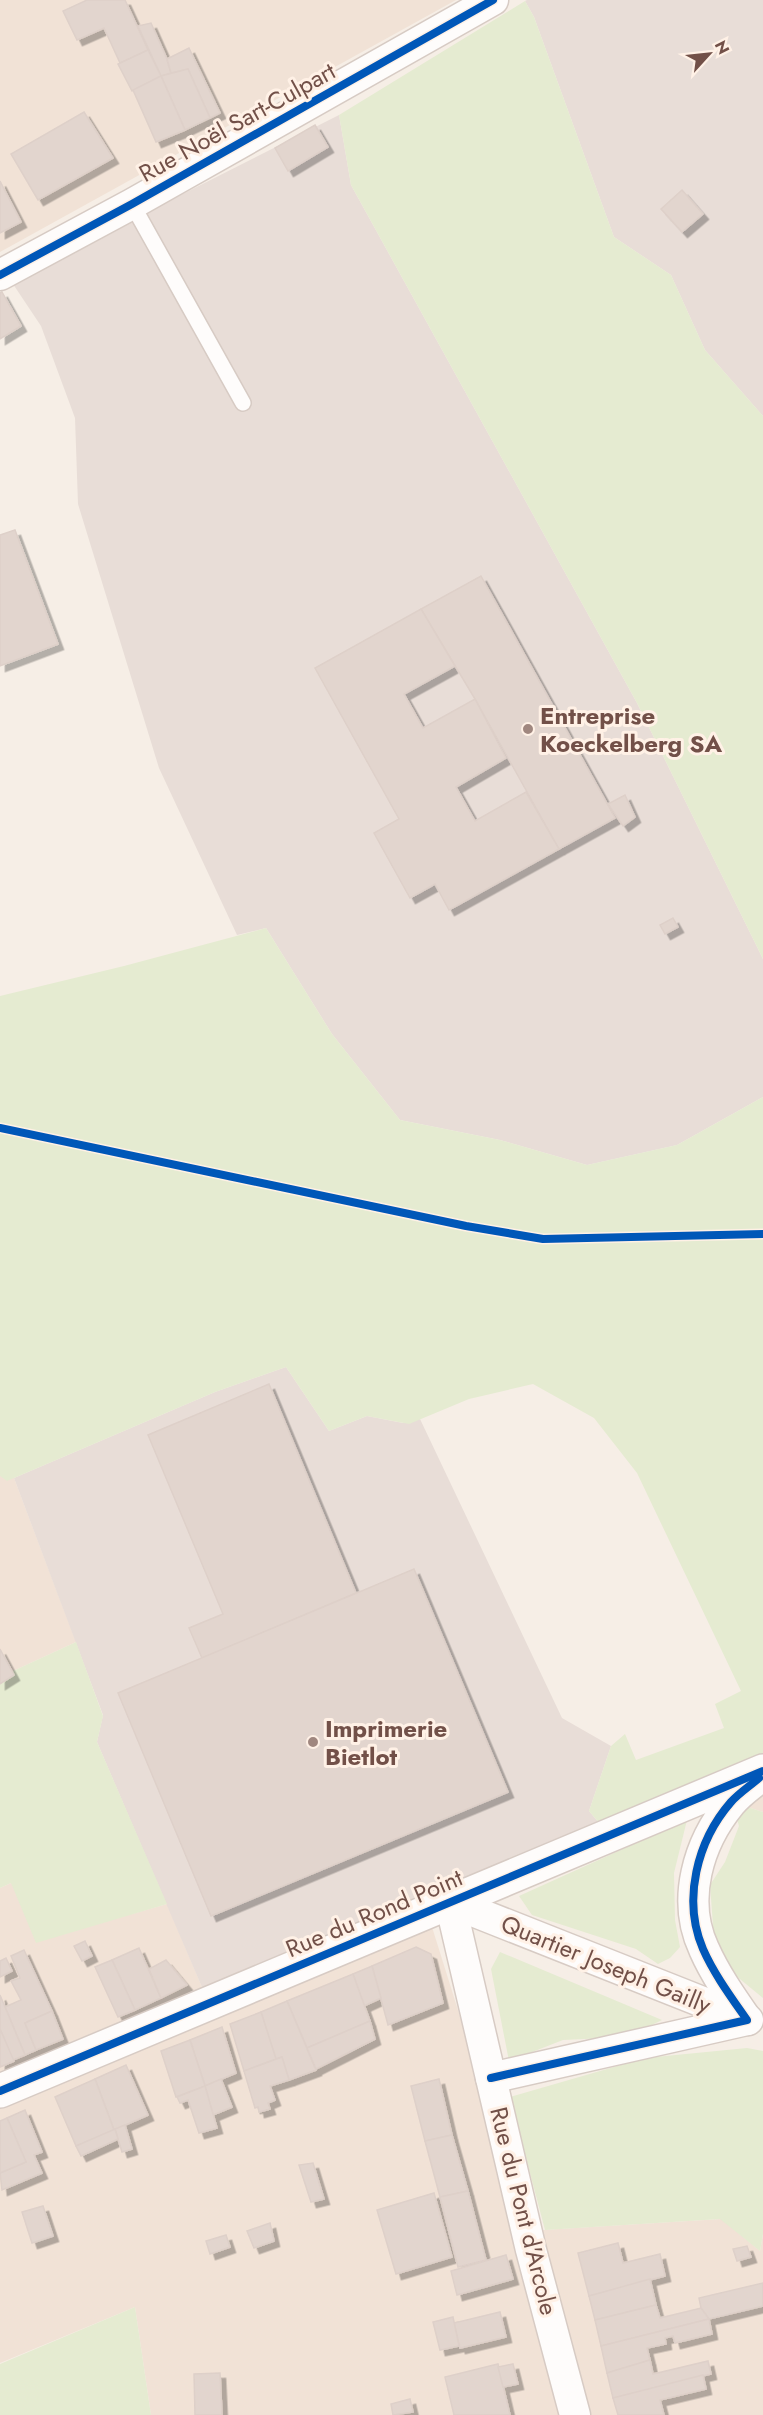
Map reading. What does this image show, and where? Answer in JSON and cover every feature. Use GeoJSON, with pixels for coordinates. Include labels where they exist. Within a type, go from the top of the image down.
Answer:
{"type":"FeatureCollection","features":[{"type":"Feature","properties":{"kind":"street","name":"Rue Noël Sart-Culpart"},"geometry":{"type":"LineString","coordinates":[[0,275],[132,204],[493,0]]}},
{"type":"Feature","properties":{"kind":"street","name":"Rue du Rond Point"},"geometry":{"type":"LineString","coordinates":[[0,2091],[763,1773]]}},
{"type":"Feature","properties":{"kind":"street"},"geometry":{"type":"LineString","coordinates":[[491,2078],[755,2023],[724,1986],[703,1948],[693,1914],[695,1875],[708,1835],[732,1802],[763,1773]]}},
{"type":"Feature","properties":{"kind":"street","name":"Quartier Joseph Gailly"},"geometry":{"type":"LineString","coordinates":[[450,1902],[755,2023]]}},
{"type":"Feature","properties":{"kind":"street","name":"Rue du Pont d'Arcole"},"geometry":{"type":"LineString","coordinates":[[450,1902],[531,2250],[575,2415]]}},
{"type":"Feature","properties":{"kind":"lane"},"geometry":{"type":"LineString","coordinates":[[132,204],[243,403]]}},
{"type":"Feature","properties":{"kind":"shaded area"},"geometry":{"type":"Polygon","coordinates":[[[0,0],[456,0],[0,252],[0,0]]]}},
{"type":"Feature","properties":{"kind":"shaded area"},"geometry":{"type":"Polygon","coordinates":[[[763,0],[763,416],[705,350],[671,275],[614,237],[534,17],[525,1],[763,0]]]}},
{"type":"Feature","properties":{"kind":"shaded area"},"geometry":{"type":"Polygon","coordinates":[[[339,115],[351,185],[637,703],[763,959],[763,1097],[677,1145],[587,1165],[500,1140],[400,1120],[332,1034],[266,928],[237,935],[159,768],[78,504],[75,418],[41,326],[11,281],[339,115]]]}},
{"type":"Feature","properties":{"kind":"shaded area"},"geometry":{"type":"Polygon","coordinates":[[[286,1367],[329,1431],[367,1416],[403,1423],[420,1419],[562,1718],[611,1746],[589,1811],[600,1824],[204,1992],[97,1742],[103,1715],[14,1478],[215,1392],[286,1367]]]}},
{"type":"Feature","properties":{"kind":"shaded area"},"geometry":{"type":"Polygon","coordinates":[[[0,1476],[14,1478],[76,1642],[0,1677],[0,1476]]]}},
{"type":"Feature","properties":{"kind":"shaded area"},"geometry":{"type":"Polygon","coordinates":[[[763,1789],[763,1812],[732,1802],[763,1789]]]}},
{"type":"Feature","properties":{"kind":"shaded area"},"geometry":{"type":"Polygon","coordinates":[[[11,1883],[132,1914],[167,1904],[204,1992],[0,2086],[0,1888],[11,1883]]]}},
{"type":"Feature","properties":{"kind":"shaded area"},"geometry":{"type":"Polygon","coordinates":[[[432,1927],[527,2231],[721,2219],[760,2251],[763,2234],[763,2415],[151,2415],[135,2307],[0,2363],[0,2105],[432,1927]]]}},
{"type":"Feature","properties":{"kind":"green space"},"geometry":{"type":"Polygon","coordinates":[[[525,1],[534,17],[614,237],[671,275],[705,350],[763,416],[763,959],[637,703],[351,185],[339,115],[525,1]]]}},
{"type":"Feature","properties":{"kind":"green space"},"geometry":{"type":"Polygon","coordinates":[[[266,928],[332,1034],[400,1120],[500,1140],[587,1165],[677,1145],[763,1097],[763,1229],[601,1237],[763,1233],[763,1756],[600,1824],[589,1811],[611,1746],[625,1734],[636,1760],[724,1728],[715,1704],[741,1691],[637,1473],[594,1418],[533,1384],[469,1399],[409,1424],[367,1416],[329,1431],[286,1367],[215,1392],[7,1481],[0,1476],[0,996],[266,928]]]}},
{"type":"Feature","properties":{"kind":"green space"},"geometry":{"type":"Polygon","coordinates":[[[76,1642],[103,1716],[97,1742],[167,1904],[36,1943],[11,1883],[0,1888],[0,1677],[76,1642]]]}},
{"type":"Feature","properties":{"kind":"green space"},"geometry":{"type":"Polygon","coordinates":[[[732,1802],[763,1812],[763,1998],[735,1975],[714,1939],[710,1885],[725,1862],[739,1826],[732,1802]]]}},
{"type":"Feature","properties":{"kind":"green space"},"geometry":{"type":"Polygon","coordinates":[[[687,1820],[674,1873],[675,1920],[680,1947],[670,1958],[658,1964],[636,1949],[532,1915],[519,1896],[687,1820]]]}},
{"type":"Feature","properties":{"kind":"green space"},"geometry":{"type":"Polygon","coordinates":[[[500,1952],[662,2020],[628,2037],[563,2040],[509,2061],[491,1969],[500,1952]]]}},
{"type":"Feature","properties":{"kind":"green space"},"geometry":{"type":"Polygon","coordinates":[[[747,2048],[763,2051],[763,2234],[760,2251],[720,2219],[545,2230],[510,2097],[645,2058],[747,2048]]]}},
{"type":"Feature","properties":{"kind":"green space"},"geometry":{"type":"Polygon","coordinates":[[[135,2307],[151,2415],[0,2415],[0,2364],[135,2307]]]}},
{"type":"Feature","properties":{"kind":"building"},"geometry":{"type":"Polygon","coordinates":[[[87,0],[125,0],[148,50],[120,63],[104,28],[77,40],[63,11],[87,0]]]}},
{"type":"Feature","properties":{"kind":"building"},"geometry":{"type":"Polygon","coordinates":[[[151,23],[171,73],[161,76],[138,26],[151,23]]]}},
{"type":"Feature","properties":{"kind":"building"},"geometry":{"type":"Polygon","coordinates":[[[189,48],[220,113],[210,118],[188,69],[171,73],[167,59],[189,48]]]}},
{"type":"Feature","properties":{"kind":"building"},"geometry":{"type":"Polygon","coordinates":[[[148,50],[161,76],[132,91],[118,64],[148,50]]]}},
{"type":"Feature","properties":{"kind":"building"},"geometry":{"type":"Polygon","coordinates":[[[188,69],[210,118],[185,130],[161,76],[188,69]]]}},
{"type":"Feature","properties":{"kind":"building"},"geometry":{"type":"Polygon","coordinates":[[[161,76],[185,130],[156,142],[133,90],[161,76]]]}},
{"type":"Feature","properties":{"kind":"building"},"geometry":{"type":"Polygon","coordinates":[[[84,112],[113,158],[38,200],[11,154],[84,112]]]}},
{"type":"Feature","properties":{"kind":"building"},"geometry":{"type":"Polygon","coordinates":[[[315,125],[328,147],[288,171],[275,148],[315,125]]]}},
{"type":"Feature","properties":{"kind":"building"},"geometry":{"type":"Polygon","coordinates":[[[0,181],[21,222],[0,233],[0,181]]]}},
{"type":"Feature","properties":{"kind":"building"},"geometry":{"type":"Polygon","coordinates":[[[682,190],[703,214],[682,232],[661,209],[682,190]]]}},
{"type":"Feature","properties":{"kind":"building"},"geometry":{"type":"Polygon","coordinates":[[[2,292],[21,326],[0,339],[0,293],[2,292]]]}},
{"type":"Feature","properties":{"kind":"building"},"geometry":{"type":"Polygon","coordinates":[[[15,530],[58,644],[0,666],[0,535],[15,530]]]}},
{"type":"Feature","properties":{"kind":"building","name":"Entreprise Koeckelberg SA"},"geometry":{"type":"Polygon","coordinates":[[[481,576],[615,818],[559,849],[475,699],[421,609],[481,576]]]}},
{"type":"Feature","properties":{"kind":"building"},"geometry":{"type":"Polygon","coordinates":[[[421,609],[455,666],[404,694],[423,728],[475,699],[506,758],[456,787],[475,821],[526,792],[559,849],[449,910],[435,884],[410,898],[374,833],[399,819],[315,668],[421,609]]]}},
{"type":"Feature","properties":{"kind":"building"},"geometry":{"type":"Polygon","coordinates":[[[625,795],[635,817],[623,826],[608,804],[625,795]]]}},
{"type":"Feature","properties":{"kind":"building"},"geometry":{"type":"Polygon","coordinates":[[[673,918],[678,927],[665,934],[660,925],[673,918]]]}},
{"type":"Feature","properties":{"kind":"building"},"geometry":{"type":"Polygon","coordinates":[[[269,1384],[356,1593],[202,1658],[189,1628],[223,1614],[148,1435],[269,1384]]]}},
{"type":"Feature","properties":{"kind":"building","name":"Imprimerie Bietlot"},"geometry":{"type":"Polygon","coordinates":[[[414,1569],[508,1792],[211,1916],[118,1693],[414,1569]]]}},
{"type":"Feature","properties":{"kind":"building"},"geometry":{"type":"Polygon","coordinates":[[[0,1649],[14,1675],[0,1684],[0,1649]]]}},
{"type":"Feature","properties":{"kind":"building"},"geometry":{"type":"Polygon","coordinates":[[[85,1941],[92,1956],[82,1961],[74,1946],[85,1941]]]}},
{"type":"Feature","properties":{"kind":"building"},"geometry":{"type":"Polygon","coordinates":[[[416,1947],[431,1954],[443,2003],[388,2025],[372,1966],[416,1947]]]}},
{"type":"Feature","properties":{"kind":"building"},"geometry":{"type":"Polygon","coordinates":[[[139,1948],[161,1998],[135,2010],[112,1960],[139,1948]]]}},
{"type":"Feature","properties":{"kind":"building"},"geometry":{"type":"Polygon","coordinates":[[[24,1950],[52,2011],[25,2023],[36,2050],[25,2055],[5,2007],[21,2000],[11,1981],[20,1978],[11,1956],[24,1950]]]}},
{"type":"Feature","properties":{"kind":"building"},"geometry":{"type":"Polygon","coordinates":[[[6,1958],[12,1971],[0,1977],[0,1961],[6,1958]]]}},
{"type":"Feature","properties":{"kind":"building"},"geometry":{"type":"Polygon","coordinates":[[[112,1960],[135,2010],[118,2017],[95,1967],[112,1960]]]}},
{"type":"Feature","properties":{"kind":"building"},"geometry":{"type":"Polygon","coordinates":[[[166,1960],[187,1985],[161,1998],[149,1969],[166,1960]]]}},
{"type":"Feature","properties":{"kind":"building"},"geometry":{"type":"Polygon","coordinates":[[[372,1966],[381,1998],[364,2006],[353,1974],[372,1966]]]}},
{"type":"Feature","properties":{"kind":"building"},"geometry":{"type":"Polygon","coordinates":[[[353,1974],[370,2021],[307,2048],[287,2001],[353,1974]]]}},
{"type":"Feature","properties":{"kind":"building"},"geometry":{"type":"Polygon","coordinates":[[[0,1995],[25,2055],[13,2060],[0,2029],[0,1995]]]}},
{"type":"Feature","properties":{"kind":"building"},"geometry":{"type":"Polygon","coordinates":[[[287,2001],[316,2070],[289,2080],[282,2057],[276,2059],[261,2012],[287,2001]]]}},
{"type":"Feature","properties":{"kind":"building"},"geometry":{"type":"Polygon","coordinates":[[[52,2011],[63,2039],[36,2050],[25,2023],[52,2011]]]}},
{"type":"Feature","properties":{"kind":"building"},"geometry":{"type":"Polygon","coordinates":[[[261,2012],[276,2059],[244,2071],[230,2024],[261,2012]]]}},
{"type":"Feature","properties":{"kind":"building"},"geometry":{"type":"Polygon","coordinates":[[[370,2021],[375,2039],[316,2069],[307,2048],[370,2021]]]}},
{"type":"Feature","properties":{"kind":"building"},"geometry":{"type":"Polygon","coordinates":[[[222,2027],[236,2073],[205,2086],[190,2040],[222,2027]]]}},
{"type":"Feature","properties":{"kind":"building"},"geometry":{"type":"Polygon","coordinates":[[[0,2029],[14,2061],[0,2067],[0,2029]]]}},
{"type":"Feature","properties":{"kind":"building"},"geometry":{"type":"Polygon","coordinates":[[[190,2040],[205,2086],[176,2097],[161,2051],[190,2040]]]}},
{"type":"Feature","properties":{"kind":"building"},"geometry":{"type":"Polygon","coordinates":[[[282,2057],[289,2080],[270,2086],[275,2100],[268,2103],[270,2109],[259,2112],[258,2107],[255,2108],[244,2071],[282,2057]]]}},
{"type":"Feature","properties":{"kind":"building"},"geometry":{"type":"Polygon","coordinates":[[[126,2065],[148,2115],[114,2130],[95,2079],[126,2065]]]}},
{"type":"Feature","properties":{"kind":"building"},"geometry":{"type":"Polygon","coordinates":[[[95,2079],[114,2130],[76,2146],[55,2097],[95,2079]]]}},
{"type":"Feature","properties":{"kind":"building"},"geometry":{"type":"Polygon","coordinates":[[[221,2079],[232,2107],[213,2115],[205,2086],[221,2079]]]}},
{"type":"Feature","properties":{"kind":"building"},"geometry":{"type":"Polygon","coordinates":[[[439,2079],[452,2135],[425,2141],[411,2086],[439,2079]]]}},
{"type":"Feature","properties":{"kind":"building"},"geometry":{"type":"Polygon","coordinates":[[[205,2086],[217,2128],[199,2133],[188,2100],[180,2103],[177,2097],[205,2086]]]}},
{"type":"Feature","properties":{"kind":"building"},"geometry":{"type":"Polygon","coordinates":[[[25,2110],[42,2152],[34,2155],[42,2173],[2,2190],[0,2173],[26,2162],[7,2118],[25,2110]]]}},
{"type":"Feature","properties":{"kind":"building"},"geometry":{"type":"Polygon","coordinates":[[[7,2118],[26,2162],[0,2173],[0,2121],[7,2118]]]}},
{"type":"Feature","properties":{"kind":"building"},"geometry":{"type":"Polygon","coordinates":[[[125,2125],[132,2149],[122,2152],[115,2129],[125,2125]]]}},
{"type":"Feature","properties":{"kind":"building"},"geometry":{"type":"Polygon","coordinates":[[[115,2129],[118,2139],[81,2156],[76,2146],[115,2129]]]}},
{"type":"Feature","properties":{"kind":"building"},"geometry":{"type":"Polygon","coordinates":[[[452,2135],[468,2191],[440,2197],[425,2141],[452,2135]]]}},
{"type":"Feature","properties":{"kind":"building"},"geometry":{"type":"Polygon","coordinates":[[[313,2163],[324,2199],[311,2202],[299,2165],[313,2163]]]}},
{"type":"Feature","properties":{"kind":"building"},"geometry":{"type":"Polygon","coordinates":[[[468,2191],[486,2260],[458,2267],[440,2197],[468,2191]]]}},
{"type":"Feature","properties":{"kind":"building"},"geometry":{"type":"Polygon","coordinates":[[[434,2193],[452,2257],[396,2274],[377,2210],[434,2193]]]}},
{"type":"Feature","properties":{"kind":"building"},"geometry":{"type":"Polygon","coordinates":[[[43,2206],[53,2236],[32,2243],[22,2212],[43,2206]]]}},
{"type":"Feature","properties":{"kind":"building"},"geometry":{"type":"Polygon","coordinates":[[[270,2223],[274,2241],[254,2248],[247,2231],[270,2223]]]}},
{"type":"Feature","properties":{"kind":"building"},"geometry":{"type":"Polygon","coordinates":[[[226,2235],[230,2247],[210,2254],[206,2241],[226,2235]]]}},
{"type":"Feature","properties":{"kind":"building"},"geometry":{"type":"Polygon","coordinates":[[[618,2243],[623,2263],[660,2254],[665,2276],[589,2296],[578,2253],[618,2243]]]}},
{"type":"Feature","properties":{"kind":"building"},"geometry":{"type":"Polygon","coordinates":[[[747,2246],[751,2257],[737,2261],[733,2249],[747,2246]]]}},
{"type":"Feature","properties":{"kind":"building"},"geometry":{"type":"Polygon","coordinates":[[[506,2255],[513,2279],[457,2295],[451,2271],[506,2255]]]}},
{"type":"Feature","properties":{"kind":"building"},"geometry":{"type":"Polygon","coordinates":[[[650,2279],[656,2305],[595,2320],[589,2296],[650,2279]]]}},
{"type":"Feature","properties":{"kind":"building"},"geometry":{"type":"Polygon","coordinates":[[[763,2283],[763,2306],[709,2319],[701,2308],[699,2298],[763,2283]]]}},
{"type":"Feature","properties":{"kind":"building"},"geometry":{"type":"Polygon","coordinates":[[[656,2305],[660,2318],[701,2308],[709,2319],[601,2346],[595,2320],[656,2305]]]}},
{"type":"Feature","properties":{"kind":"building"},"geometry":{"type":"Polygon","coordinates":[[[500,2312],[506,2337],[460,2348],[454,2323],[500,2312]]]}},
{"type":"Feature","properties":{"kind":"building"},"geometry":{"type":"Polygon","coordinates":[[[453,2317],[459,2346],[440,2350],[433,2322],[453,2317]]]}},
{"type":"Feature","properties":{"kind":"building"},"geometry":{"type":"Polygon","coordinates":[[[709,2319],[712,2334],[675,2343],[673,2336],[665,2338],[666,2344],[647,2348],[650,2360],[607,2373],[601,2346],[709,2319]]]}},
{"type":"Feature","properties":{"kind":"building"},"geometry":{"type":"Polygon","coordinates":[[[650,2360],[653,2374],[708,2361],[711,2374],[613,2398],[607,2373],[650,2360]]]}},
{"type":"Feature","properties":{"kind":"building"},"geometry":{"type":"Polygon","coordinates":[[[498,2364],[510,2415],[454,2415],[445,2377],[498,2364]]]}},
{"type":"Feature","properties":{"kind":"building"},"geometry":{"type":"Polygon","coordinates":[[[513,2364],[518,2384],[503,2387],[498,2367],[513,2364]]]}},
{"type":"Feature","properties":{"kind":"building"},"geometry":{"type":"Polygon","coordinates":[[[220,2373],[222,2415],[195,2415],[194,2374],[220,2373]]]}},
{"type":"Feature","properties":{"kind":"building"},"geometry":{"type":"Polygon","coordinates":[[[703,2375],[706,2389],[660,2400],[664,2415],[618,2415],[613,2398],[703,2375]]]}},
{"type":"Feature","properties":{"kind":"building"},"geometry":{"type":"Polygon","coordinates":[[[410,2399],[413,2412],[393,2415],[391,2404],[410,2399]]]}},
{"type":"Feature","properties":{"kind":"cycle path"},"geometry":{"type":"LineString","coordinates":[[0,275],[132,204],[493,0]]}},
{"type":"Feature","properties":{"kind":"cycle path"},"geometry":{"type":"LineString","coordinates":[[0,1128],[466,1226],[543,1239],[763,1234]]}},
{"type":"Feature","properties":{"kind":"cycle path"},"geometry":{"type":"LineString","coordinates":[[0,2091],[763,1771]]}},
{"type":"Feature","properties":{"kind":"cycle path"},"geometry":{"type":"LineString","coordinates":[[491,2078],[747,2020],[703,1949],[694,1911],[694,1891],[696,1872],[709,1835],[731,1802],[759,1778]]}},
{"type":"Feature","properties":{"kind":"place","name":"Entreprise Koeckelberg SA"},"geometry":{"type":"Point","coordinates":[528,729]}},
{"type":"Feature","properties":{"kind":"place","name":"Imprimerie Bietlot"},"geometry":{"type":"Point","coordinates":[313,1742]}}]}
